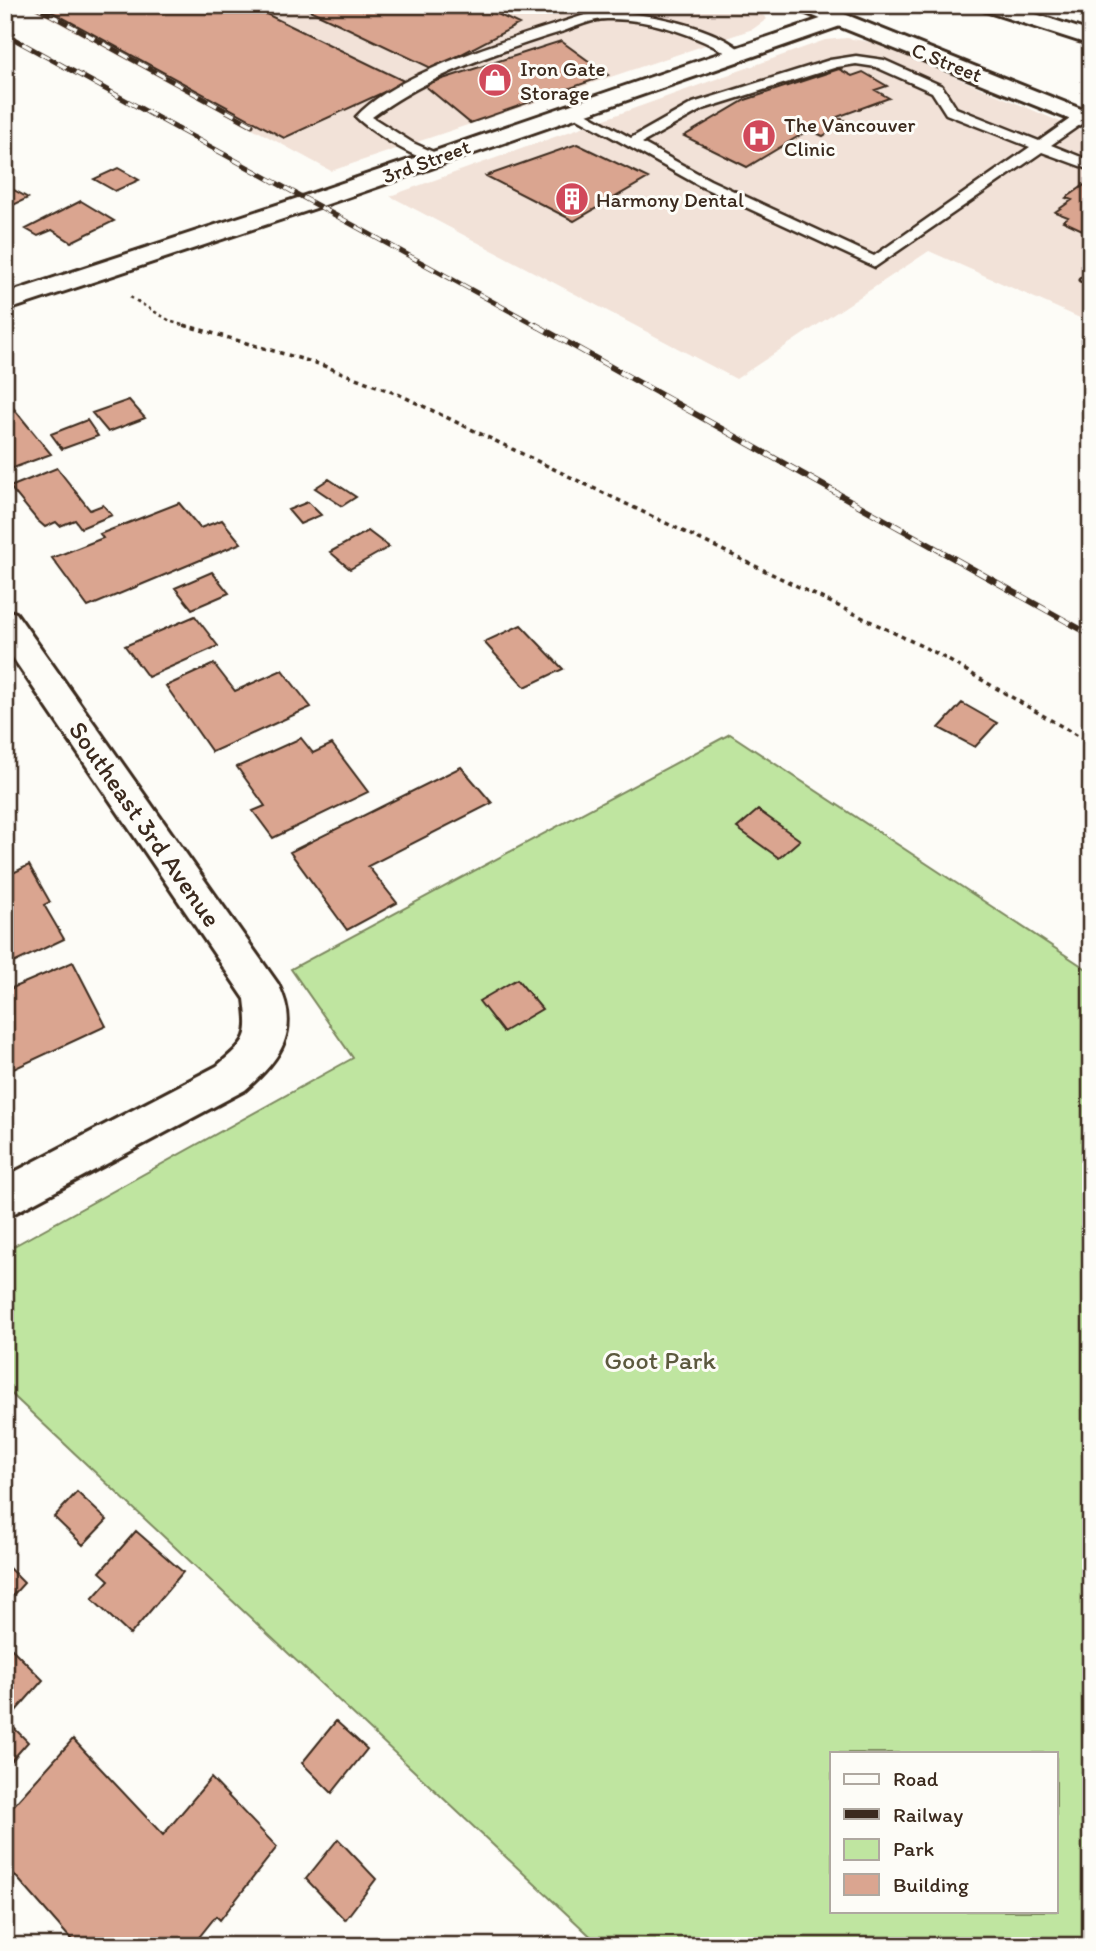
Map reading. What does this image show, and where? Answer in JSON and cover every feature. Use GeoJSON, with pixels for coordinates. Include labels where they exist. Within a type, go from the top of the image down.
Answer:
{"type":"FeatureCollection","features":[{"type":"Feature","properties":{"kind":"main road","name":"C Street"},"geometry":{"type":"LineString","coordinates":[[803,5],[1086,119]]}},
{"type":"Feature","properties":{"kind":"main road"},"geometry":{"type":"LineString","coordinates":[[986,5],[1091,39]]}},
{"type":"Feature","properties":{"kind":"main road"},"geometry":{"type":"LineString","coordinates":[[1073,5],[1091,11]]}},
{"type":"Feature","properties":{"kind":"main road","name":"3rd Street"},"geometry":{"type":"LineString","coordinates":[[8,299],[99,272],[838,19]]}},
{"type":"Feature","properties":{"kind":"main road","name":"Southeast 3rd Avenue"},"geometry":{"type":"LineString","coordinates":[[5,621],[264,995],[269,1034],[253,1059],[231,1078],[5,1199]]}},
{"type":"Feature","properties":{"kind":"lane"},"geometry":{"type":"LineString","coordinates":[[435,158],[408,146],[363,117],[389,95],[524,39],[605,14],[679,27],[719,41],[738,54]]}},
{"type":"Feature","properties":{"kind":"lane"},"geometry":{"type":"LineString","coordinates":[[632,143],[698,106],[845,61],[879,63],[937,89],[951,111],[1091,166]]}},
{"type":"Feature","properties":{"kind":"lane"},"geometry":{"type":"LineString","coordinates":[[572,111],[705,183],[875,262],[1086,119]]}},
{"type":"Feature","properties":{"kind":"path"},"geometry":{"type":"LineString","coordinates":[[99,272],[135,301],[172,321],[342,373],[400,395],[557,468],[936,653],[1091,744]]}},
{"type":"Feature","properties":{"kind":"shaded area"},"geometry":{"type":"Polygon","coordinates":[[[26,5],[752,5],[767,19],[753,29],[331,171],[26,5]]]}},
{"type":"Feature","properties":{"kind":"shaded area"},"geometry":{"type":"Polygon","coordinates":[[[847,38],[876,43],[1091,135],[1091,323],[929,251],[736,379],[390,196],[825,40],[847,38]]]}},
{"type":"Feature","properties":{"kind":"green space","name":"Goot Park"},"geometry":{"type":"Polygon","coordinates":[[[730,734],[1091,972],[1091,1946],[601,1946],[5,1388],[5,1251],[353,1058],[291,969],[730,734]]]}},
{"type":"Feature","properties":{"kind":"building"},"geometry":{"type":"Polygon","coordinates":[[[248,5],[406,82],[284,138],[43,7],[248,5]]]}},
{"type":"Feature","properties":{"kind":"building"},"geometry":{"type":"Polygon","coordinates":[[[299,5],[478,5],[519,24],[433,69],[299,5]]]}},
{"type":"Feature","properties":{"kind":"building"},"geometry":{"type":"Polygon","coordinates":[[[561,41],[608,75],[470,123],[424,85],[561,41]]]}},
{"type":"Feature","properties":{"kind":"building"},"geometry":{"type":"Polygon","coordinates":[[[839,69],[852,76],[863,72],[887,86],[875,90],[889,98],[837,117],[846,121],[823,136],[809,130],[747,167],[684,136],[745,100],[839,69]]]}},
{"type":"Feature","properties":{"kind":"building","name":"Harmony Dental"},"geometry":{"type":"Polygon","coordinates":[[[577,144],[648,178],[574,221],[486,176],[577,144]]]}},
{"type":"Feature","properties":{"kind":"building"},"geometry":{"type":"Polygon","coordinates":[[[118,168],[139,180],[115,191],[94,179],[118,168]]]}},
{"type":"Feature","properties":{"kind":"building"},"geometry":{"type":"Polygon","coordinates":[[[1090,181],[1091,239],[1085,236],[1089,233],[1063,221],[1068,217],[1055,212],[1072,200],[1066,198],[1090,181]]]}},
{"type":"Feature","properties":{"kind":"building"},"geometry":{"type":"Polygon","coordinates":[[[5,185],[28,198],[5,209],[5,185]]]}},
{"type":"Feature","properties":{"kind":"building"},"geometry":{"type":"Polygon","coordinates":[[[81,201],[114,221],[71,242],[52,230],[38,236],[26,229],[81,201]]]}},
{"type":"Feature","properties":{"kind":"building"},"geometry":{"type":"Polygon","coordinates":[[[129,400],[145,418],[108,432],[92,413],[129,400]]]}},
{"type":"Feature","properties":{"kind":"building"},"geometry":{"type":"Polygon","coordinates":[[[10,404],[51,454],[5,471],[5,405],[10,404]]]}},
{"type":"Feature","properties":{"kind":"building"},"geometry":{"type":"Polygon","coordinates":[[[87,420],[98,436],[62,449],[51,434],[87,420]]]}},
{"type":"Feature","properties":{"kind":"building"},"geometry":{"type":"Polygon","coordinates":[[[57,468],[90,510],[103,505],[112,515],[81,528],[75,520],[60,526],[56,522],[45,527],[10,487],[57,468]]]}},
{"type":"Feature","properties":{"kind":"building"},"geometry":{"type":"Polygon","coordinates":[[[329,479],[356,497],[342,506],[315,488],[329,479]]]}},
{"type":"Feature","properties":{"kind":"building"},"geometry":{"type":"Polygon","coordinates":[[[308,502],[321,515],[300,524],[288,510],[308,502]]]}},
{"type":"Feature","properties":{"kind":"building"},"geometry":{"type":"Polygon","coordinates":[[[179,503],[200,528],[222,520],[241,543],[88,607],[52,558],[103,538],[100,534],[179,503]]]}},
{"type":"Feature","properties":{"kind":"building"},"geometry":{"type":"Polygon","coordinates":[[[368,531],[389,547],[350,569],[330,552],[368,531]]]}},
{"type":"Feature","properties":{"kind":"building"},"geometry":{"type":"Polygon","coordinates":[[[212,572],[229,593],[192,609],[175,588],[212,572]]]}},
{"type":"Feature","properties":{"kind":"building"},"geometry":{"type":"Polygon","coordinates":[[[195,616],[218,646],[148,677],[125,646],[195,616]]]}},
{"type":"Feature","properties":{"kind":"building"},"geometry":{"type":"Polygon","coordinates":[[[521,625],[563,669],[525,687],[484,642],[521,625]]]}},
{"type":"Feature","properties":{"kind":"building"},"geometry":{"type":"Polygon","coordinates":[[[214,664],[235,691],[282,670],[311,707],[212,752],[166,686],[214,664]]]}},
{"type":"Feature","properties":{"kind":"building"},"geometry":{"type":"Polygon","coordinates":[[[962,703],[997,723],[975,747],[939,728],[962,703]]]}},
{"type":"Feature","properties":{"kind":"building"},"geometry":{"type":"Polygon","coordinates":[[[301,738],[313,753],[332,744],[368,792],[273,838],[253,811],[265,806],[237,767],[301,738]]]}},
{"type":"Feature","properties":{"kind":"building"},"geometry":{"type":"Polygon","coordinates":[[[461,767],[492,803],[368,866],[397,903],[347,930],[290,852],[461,767]]]}},
{"type":"Feature","properties":{"kind":"building"},"geometry":{"type":"Polygon","coordinates":[[[758,810],[800,840],[779,858],[737,828],[758,810]]]}},
{"type":"Feature","properties":{"kind":"building"},"geometry":{"type":"Polygon","coordinates":[[[29,865],[50,902],[44,905],[64,939],[5,967],[5,866],[11,874],[29,865]]]}},
{"type":"Feature","properties":{"kind":"building"},"geometry":{"type":"Polygon","coordinates":[[[73,962],[106,1026],[5,1073],[5,991],[73,962]]]}},
{"type":"Feature","properties":{"kind":"building"},"geometry":{"type":"Polygon","coordinates":[[[517,979],[542,1009],[503,1032],[479,1001],[517,979]]]}},
{"type":"Feature","properties":{"kind":"building"},"geometry":{"type":"Polygon","coordinates":[[[77,1492],[107,1520],[83,1545],[54,1517],[77,1492]]]}},
{"type":"Feature","properties":{"kind":"building"},"geometry":{"type":"Polygon","coordinates":[[[136,1531],[183,1572],[130,1635],[92,1599],[109,1580],[100,1572],[136,1531]]]}},
{"type":"Feature","properties":{"kind":"building"},"geometry":{"type":"Polygon","coordinates":[[[5,1564],[24,1583],[5,1604],[5,1564]]]}},
{"type":"Feature","properties":{"kind":"building"},"geometry":{"type":"Polygon","coordinates":[[[5,1642],[43,1680],[7,1721],[28,1742],[5,1768],[5,1642]]]}},
{"type":"Feature","properties":{"kind":"building"},"geometry":{"type":"Polygon","coordinates":[[[336,1721],[367,1749],[332,1793],[302,1763],[336,1721]]]}},
{"type":"Feature","properties":{"kind":"building"},"geometry":{"type":"Polygon","coordinates":[[[73,1739],[163,1835],[211,1778],[277,1847],[220,1920],[216,1916],[192,1946],[77,1946],[5,1864],[5,1815],[73,1739]]]}},
{"type":"Feature","properties":{"kind":"building"},"geometry":{"type":"Polygon","coordinates":[[[338,1839],[376,1879],[345,1920],[306,1879],[338,1839]]]}},
{"type":"Feature","properties":{"kind":"railway"},"geometry":{"type":"LineString","coordinates":[[33,5],[252,125]]}},
{"type":"Feature","properties":{"kind":"railway"},"geometry":{"type":"LineString","coordinates":[[5,34],[539,327]]}},
{"type":"Feature","properties":{"kind":"railway"},"geometry":{"type":"LineString","coordinates":[[536,325],[1091,635]]}},
{"type":"Feature","properties":{"kind":"place","name":"Iron Gate Storage"},"geometry":{"type":"Point","coordinates":[495,80]}},
{"type":"Feature","properties":{"kind":"place","name":"The Vancouver Clinic"},"geometry":{"type":"Point","coordinates":[759,136]}},
{"type":"Feature","properties":{"kind":"place","name":"Harmony Dental"},"geometry":{"type":"Point","coordinates":[572,199]}}]}
